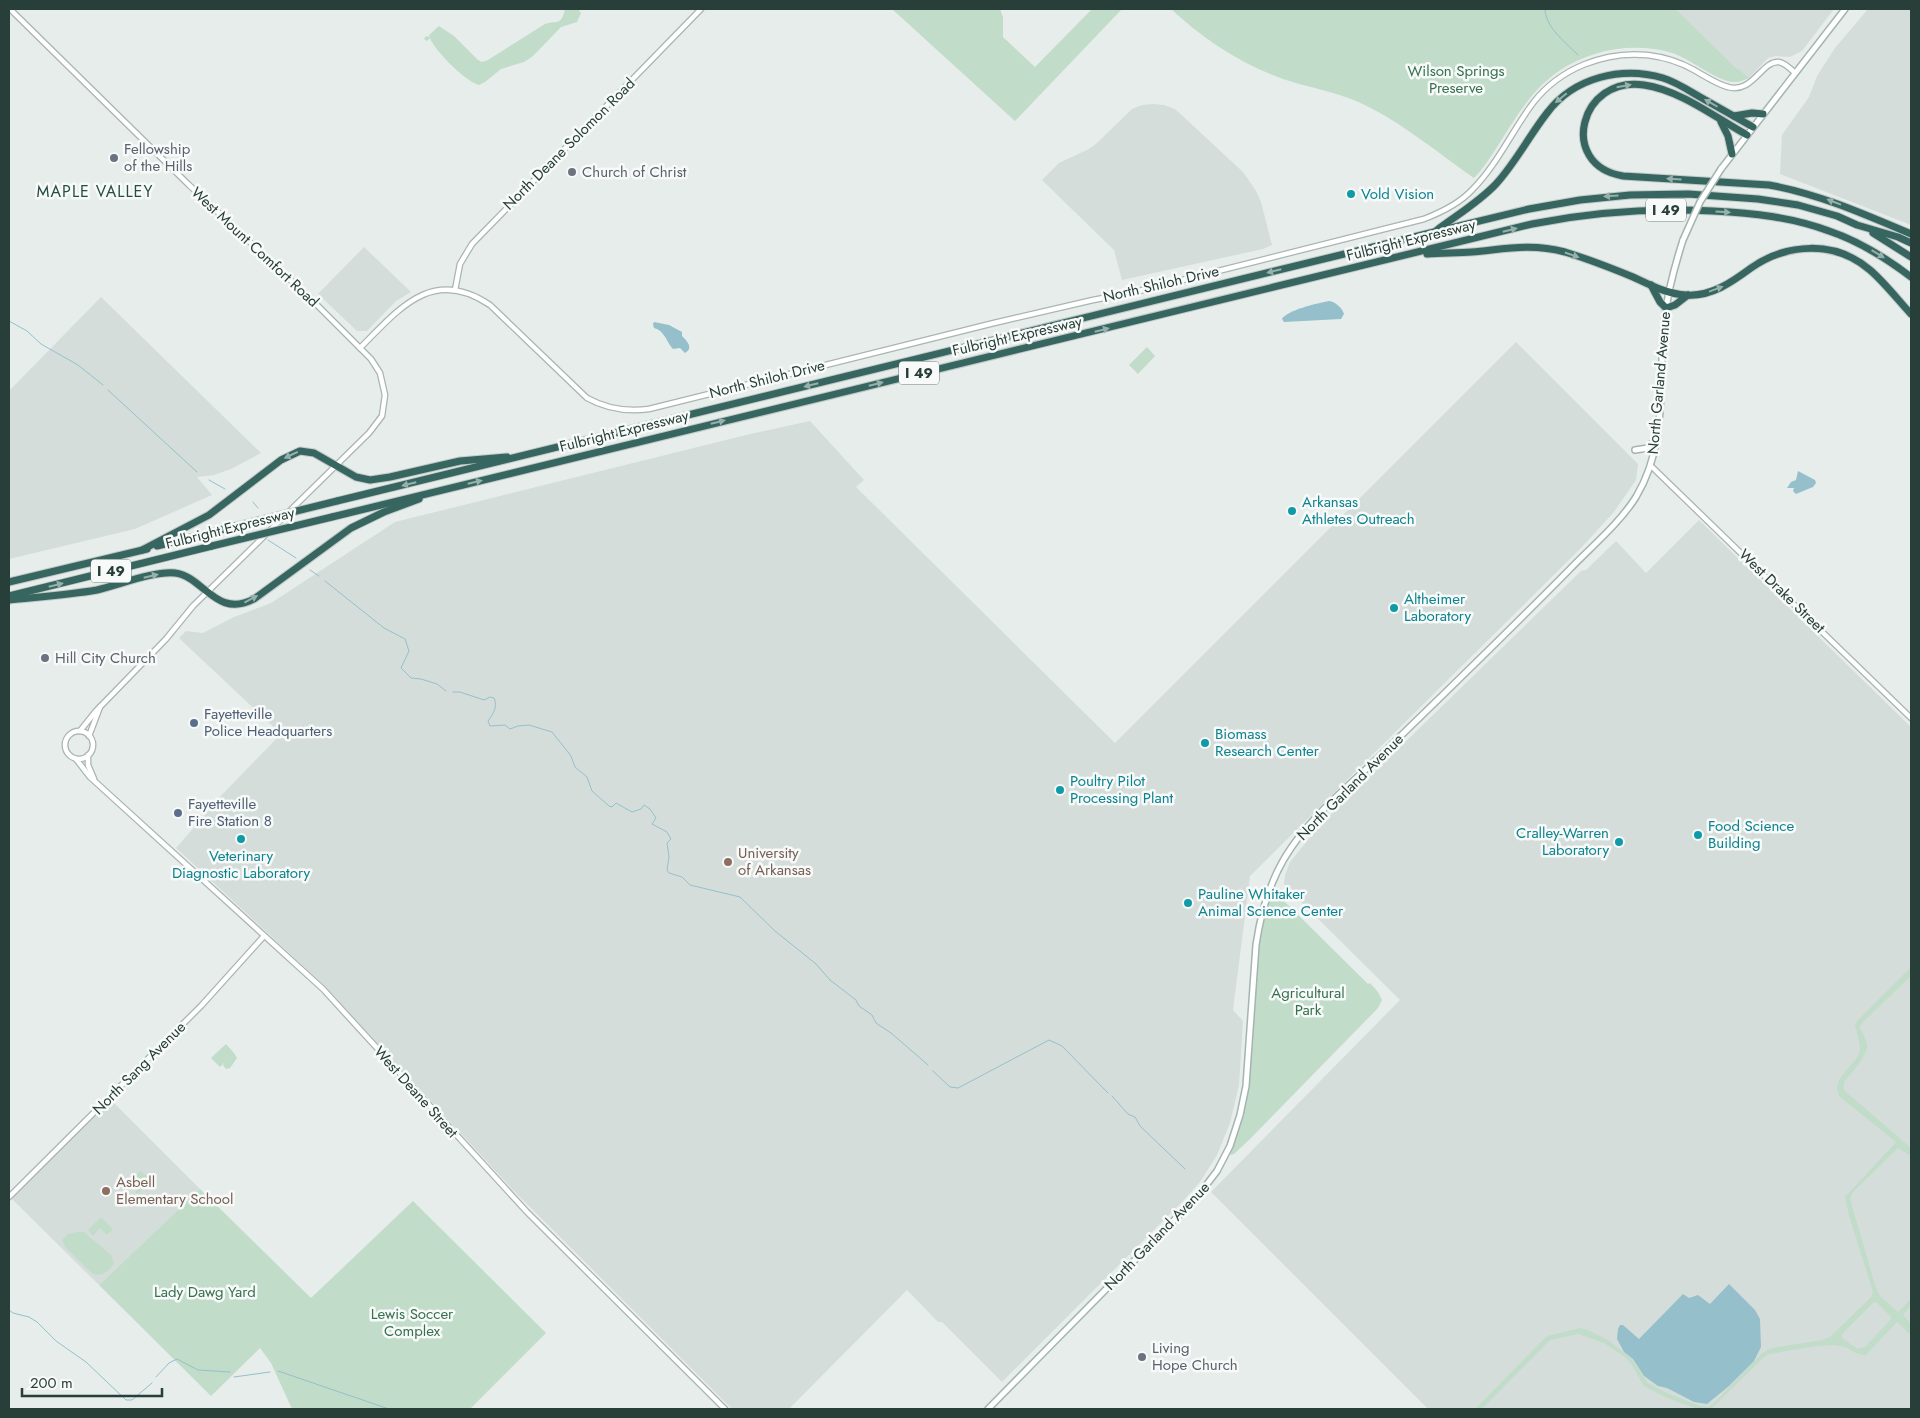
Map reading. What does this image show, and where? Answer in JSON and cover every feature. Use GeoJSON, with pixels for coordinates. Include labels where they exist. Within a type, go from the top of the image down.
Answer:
{"type":"FeatureCollection","features":[{"type":"Feature","properties":{"kind":"highway"},"geometry":{"type":"LineString","coordinates":[[1434,232],[1490,190],[1551,108],[1571,91],[1590,80],[1607,75],[1626,73],[1657,76],[1683,87],[1753,127]]}},
{"type":"Feature","properties":{"kind":"highway"},"geometry":{"type":"LineString","coordinates":[[1746,135],[1683,99],[1661,89],[1640,84],[1627,85],[1605,93],[1594,103],[1584,122],[1584,140],[1588,152],[1594,161],[1606,171],[1616,175],[1789,188],[1834,202],[1911,234]]}},
{"type":"Feature","properties":{"kind":"highway"},"geometry":{"type":"LineString","coordinates":[[1734,116],[1752,113],[1763,114]]}},
{"type":"Feature","properties":{"kind":"highway"},"geometry":{"type":"LineString","coordinates":[[1719,120],[1727,132],[1732,154]]}},
{"type":"Feature","properties":{"kind":"highway","name":"Fulbright Expressway"},"geometry":{"type":"LineString","coordinates":[[9,582],[1434,232],[1530,209],[1580,200],[1660,194],[1726,196],[1778,201],[1818,210],[1911,243]]}},
{"type":"Feature","properties":{"kind":"highway","name":"Fulbright Expressway"},"geometry":{"type":"LineString","coordinates":[[9,598],[212,546],[1532,224],[1583,215],[1632,210],[1684,210],[1758,214],[1813,225],[1864,246],[1911,277]]}},
{"type":"Feature","properties":{"kind":"highway","name":"I 49"},"geometry":{"type":"LineString","coordinates":[[1856,225],[1911,257]]}},
{"type":"Feature","properties":{"kind":"highway"},"geometry":{"type":"LineString","coordinates":[[1411,254],[1472,252],[1517,246],[1541,248],[1567,253],[1668,291],[1688,295],[1722,288],[1763,260],[1782,252],[1803,248],[1816,248],[1841,253],[1862,265],[1877,277],[1911,314]]}},
{"type":"Feature","properties":{"kind":"highway"},"geometry":{"type":"LineString","coordinates":[[1651,285],[1660,302],[1666,308],[1675,305],[1688,295]]}},
{"type":"Feature","properties":{"kind":"highway"},"geometry":{"type":"LineString","coordinates":[[142,550],[209,515],[281,460],[292,453],[300,451],[314,453],[356,477],[378,480],[473,458],[525,456]]}},
{"type":"Feature","properties":{"kind":"highway"},"geometry":{"type":"LineString","coordinates":[[9,598],[70,594],[167,573],[184,576],[206,592],[229,603],[248,602],[351,528],[428,493]]}},
{"type":"Feature","properties":{"kind":"main road","name":"North Garland Avenue"},"geometry":{"type":"LineString","coordinates":[[988,1409],[1185,1209],[1217,1171],[1234,1135],[1244,1097],[1256,945],[1260,921],[1272,884],[1292,848],[1325,810],[1529,611],[1615,522],[1635,498],[1652,466],[1658,437],[1668,291],[1683,240],[1700,202],[1721,169],[1845,9]]}},
{"type":"Feature","properties":{"kind":"main road"},"geometry":{"type":"LineString","coordinates":[[1635,450],[1648,448],[1658,437]]}},
{"type":"Feature","properties":{"kind":"street","name":"West Mount Comfort Road"},"geometry":{"type":"LineString","coordinates":[[10,9],[184,180],[313,301],[376,366],[383,381],[385,395],[382,416],[369,433],[336,464]]}},
{"type":"Feature","properties":{"kind":"street","name":"North Deane Solomon Road"},"geometry":{"type":"LineString","coordinates":[[455,290],[460,264],[472,244],[701,9]]}},
{"type":"Feature","properties":{"kind":"street","name":"North Shiloh Drive"},"geometry":{"type":"LineString","coordinates":[[360,348],[396,312],[413,299],[433,292],[455,290],[490,304],[587,398],[604,406],[623,410],[649,409],[994,323],[1144,290],[1424,219],[1455,204],[1472,190],[1490,168],[1532,104],[1551,84],[1574,69],[1602,58],[1631,55],[1665,59],[1681,64],[1719,84],[1734,88],[1749,84],[1767,66],[1774,63],[1784,64],[1795,73]]}},
{"type":"Feature","properties":{"kind":"street"},"geometry":{"type":"LineString","coordinates":[[100,707],[89,736],[92,747],[88,754],[76,759],[68,753],[64,743],[72,733],[80,731],[100,707],[166,639],[206,592],[336,464]]}},
{"type":"Feature","properties":{"kind":"street","name":"West Drake Street"},"geometry":{"type":"LineString","coordinates":[[1652,466],[1911,718]]}},
{"type":"Feature","properties":{"kind":"street"},"geometry":{"type":"LineString","coordinates":[[80,731],[89,736]]}},
{"type":"Feature","properties":{"kind":"street","name":"West Deane Street"},"geometry":{"type":"LineString","coordinates":[[88,754],[88,765],[97,784]]}},
{"type":"Feature","properties":{"kind":"street","name":"West Deane Street"},"geometry":{"type":"LineString","coordinates":[[76,759],[90,778],[323,990],[527,1212],[725,1409]]}},
{"type":"Feature","properties":{"kind":"street","name":"North Sang Avenue"},"geometry":{"type":"LineString","coordinates":[[9,1196],[213,994],[264,936]]}},
{"type":"Feature","properties":{"kind":"shaded area"},"geometry":{"type":"Polygon","coordinates":[[[1676,9],[1834,9],[1802,51],[1790,57],[1776,56],[1768,58],[1749,78],[1737,69],[1676,9]]]}},
{"type":"Feature","properties":{"kind":"shaded area"},"geometry":{"type":"Polygon","coordinates":[[[1868,9],[1911,9],[1911,225],[1780,174],[1782,135],[1809,97],[1817,76],[1835,48],[1868,9]]]}},
{"type":"Feature","properties":{"kind":"shaded area"},"geometry":{"type":"Polygon","coordinates":[[[1153,104],[1175,109],[1243,172],[1261,202],[1272,245],[1263,249],[1122,280],[1114,250],[1042,180],[1059,163],[1089,149],[1097,143],[1132,109],[1142,105],[1153,104]]]}},
{"type":"Feature","properties":{"kind":"shaded area"},"geometry":{"type":"Polygon","coordinates":[[[364,247],[411,292],[396,301],[367,331],[357,331],[318,294],[364,247]]]}},
{"type":"Feature","properties":{"kind":"shaded area"},"geometry":{"type":"Polygon","coordinates":[[[101,297],[261,453],[231,469],[214,475],[197,477],[212,495],[135,529],[9,559],[9,391],[101,297]]]}},
{"type":"Feature","properties":{"kind":"shaded area","name":"University of Arkansas"},"geometry":{"type":"Polygon","coordinates":[[[1516,342],[1638,464],[1636,480],[1614,512],[1581,548],[1250,876],[1233,1010],[1243,1021],[1239,1085],[1230,1123],[1217,1155],[1200,1182],[1184,1200],[1002,1382],[907,1290],[789,1409],[732,1409],[513,1190],[325,986],[176,848],[209,808],[281,734],[179,638],[186,631],[203,633],[234,617],[271,603],[395,522],[746,435],[810,421],[864,480],[856,487],[1115,743],[1516,342]]]}},
{"type":"Feature","properties":{"kind":"shaded area"},"geometry":{"type":"Polygon","coordinates":[[[1699,520],[1911,727],[1911,1409],[1428,1409],[1211,1192],[1400,1000],[1292,893],[1284,884],[1285,875],[1290,862],[1321,824],[1581,571],[1586,570],[1616,541],[1646,573],[1699,520]]]}},
{"type":"Feature","properties":{"kind":"shaded area","name":"Asbell Elementary School"},"geometry":{"type":"Polygon","coordinates":[[[109,1098],[200,1189],[99,1285],[9,1196],[109,1098]]]}},
{"type":"Feature","properties":{"kind":"green space"},"geometry":{"type":"Polygon","coordinates":[[[565,9],[578,9],[581,13],[577,22],[561,27],[533,56],[524,62],[501,69],[479,85],[466,78],[451,65],[430,38],[427,41],[424,39],[426,36],[430,37],[429,35],[439,26],[454,36],[482,62],[545,24],[560,20],[565,9]]]}},
{"type":"Feature","properties":{"kind":"green space"},"geometry":{"type":"Polygon","coordinates":[[[892,9],[1000,9],[1003,17],[1003,37],[1035,67],[1092,9],[1122,9],[1015,121],[892,9]]]}},
{"type":"Feature","properties":{"kind":"green space","name":"Wilson Springs Preserve"},"geometry":{"type":"Polygon","coordinates":[[[1171,9],[1676,9],[1737,69],[1749,78],[1738,82],[1728,81],[1672,53],[1643,48],[1614,50],[1585,57],[1559,71],[1540,87],[1524,106],[1474,178],[1386,116],[1338,94],[1283,79],[1252,66],[1223,50],[1171,9]]]}},
{"type":"Feature","properties":{"kind":"green space"},"geometry":{"type":"Polygon","coordinates":[[[1147,347],[1155,356],[1138,374],[1129,365],[1147,347]]]}},
{"type":"Feature","properties":{"kind":"green space","name":"Agricultural Park"},"geometry":{"type":"Polygon","coordinates":[[[1275,889],[1283,897],[1282,899],[1368,984],[1370,983],[1382,1000],[1378,1008],[1250,1139],[1231,1155],[1230,1152],[1238,1132],[1247,1097],[1259,941],[1264,916],[1272,891],[1275,889]]]}},
{"type":"Feature","properties":{"kind":"green space"},"geometry":{"type":"Polygon","coordinates":[[[1911,967],[1911,976],[1862,1023],[1860,1027],[1867,1043],[1867,1049],[1861,1061],[1844,1082],[1844,1090],[1911,1148],[1911,1156],[1898,1148],[1852,1193],[1850,1199],[1876,1288],[1881,1297],[1898,1312],[1911,1299],[1911,1305],[1903,1315],[1911,1324],[1911,1335],[1897,1322],[1866,1355],[1833,1345],[1770,1354],[1764,1357],[1711,1409],[1698,1409],[1667,1398],[1644,1386],[1625,1357],[1604,1343],[1578,1334],[1550,1340],[1482,1409],[1475,1409],[1547,1336],[1580,1328],[1608,1340],[1632,1359],[1647,1382],[1660,1390],[1700,1406],[1708,1407],[1762,1353],[1772,1348],[1830,1337],[1871,1297],[1873,1292],[1849,1216],[1845,1197],[1896,1142],[1840,1097],[1837,1091],[1840,1079],[1859,1053],[1860,1046],[1856,1022],[1911,967]],[[1876,1302],[1873,1303],[1842,1334],[1842,1338],[1858,1349],[1865,1347],[1891,1317],[1876,1302]]]}},
{"type":"Feature","properties":{"kind":"green space"},"geometry":{"type":"Polygon","coordinates":[[[226,1044],[237,1058],[230,1068],[226,1069],[223,1065],[225,1062],[220,1067],[211,1058],[226,1044]]]}},
{"type":"Feature","properties":{"kind":"green space"},"geometry":{"type":"Polygon","coordinates":[[[140,1171],[150,1178],[138,1194],[135,1192],[138,1188],[139,1180],[135,1176],[140,1171]]]}},
{"type":"Feature","properties":{"kind":"green space","name":"Lewis Soccer Complex"},"geometry":{"type":"Polygon","coordinates":[[[200,1189],[311,1298],[413,1201],[546,1333],[470,1409],[292,1409],[271,1363],[260,1348],[211,1396],[99,1285],[200,1189]]]}},
{"type":"Feature","properties":{"kind":"green space"},"geometry":{"type":"Polygon","coordinates":[[[101,1217],[113,1229],[107,1235],[100,1228],[93,1236],[88,1230],[101,1217]]]}},
{"type":"Feature","properties":{"kind":"green space"},"geometry":{"type":"Polygon","coordinates":[[[84,1232],[111,1255],[114,1263],[105,1273],[100,1275],[93,1274],[66,1248],[62,1240],[68,1234],[84,1232]]]}},
{"type":"Feature","properties":{"kind":"water"},"geometry":{"type":"Polygon","coordinates":[[[1329,301],[1336,304],[1342,310],[1344,314],[1341,319],[1284,322],[1282,319],[1296,310],[1329,301]]]}},
{"type":"Feature","properties":{"kind":"water"},"geometry":{"type":"Polygon","coordinates":[[[654,322],[669,325],[682,332],[682,336],[689,344],[688,351],[685,353],[680,348],[673,349],[663,333],[654,328],[654,322]]]}},
{"type":"Feature","properties":{"kind":"water"},"geometry":{"type":"Polygon","coordinates":[[[1798,471],[1815,480],[1816,483],[1813,487],[1796,494],[1793,491],[1794,488],[1787,488],[1791,482],[1796,480],[1798,471]]]}},
{"type":"Feature","properties":{"kind":"water"},"geometry":{"type":"Polygon","coordinates":[[[1729,1284],[1755,1310],[1760,1319],[1761,1347],[1754,1361],[1729,1386],[1707,1404],[1694,1402],[1667,1388],[1658,1386],[1644,1376],[1633,1359],[1624,1352],[1617,1339],[1620,1325],[1623,1325],[1639,1339],[1683,1294],[1689,1298],[1698,1295],[1710,1304],[1729,1284]]]}},
{"type":"Feature","properties":{"kind":"waterway"},"geometry":{"type":"LineString","coordinates":[[1545,9],[1548,22],[1552,28],[1578,55]]}},
{"type":"Feature","properties":{"kind":"waterway"},"geometry":{"type":"LineString","coordinates":[[9,321],[27,331],[41,344],[78,365],[103,385]]}},
{"type":"Feature","properties":{"kind":"waterway"},"geometry":{"type":"LineString","coordinates":[[108,390],[197,472]]}},
{"type":"Feature","properties":{"kind":"waterway"},"geometry":{"type":"LineString","coordinates":[[209,480],[225,489]]}},
{"type":"Feature","properties":{"kind":"waterway"},"geometry":{"type":"LineString","coordinates":[[253,502],[258,508]]}},
{"type":"Feature","properties":{"kind":"waterway"},"geometry":{"type":"LineString","coordinates":[[268,540],[296,558]]}},
{"type":"Feature","properties":{"kind":"waterway"},"geometry":{"type":"LineString","coordinates":[[310,570],[319,576]]}},
{"type":"Feature","properties":{"kind":"waterway"},"geometry":{"type":"LineString","coordinates":[[325,581],[384,628],[405,639],[409,651],[401,668],[411,678],[437,684],[446,691]]}},
{"type":"Feature","properties":{"kind":"waterway"},"geometry":{"type":"LineString","coordinates":[[453,692],[460,692],[484,700],[490,697],[494,698],[495,707],[488,721],[490,726],[505,725],[510,729],[529,725],[552,732],[571,756],[575,767],[587,777],[592,791],[609,806],[612,807],[616,803],[632,812],[641,809],[644,805],[650,809],[656,818],[652,824],[667,832],[671,839],[667,843],[669,857],[667,870],[669,873],[682,877],[690,885],[740,897],[775,931],[816,964],[830,980],[856,1000],[859,1006],[872,1015],[876,1023],[891,1033],[928,1065]]}},
{"type":"Feature","properties":{"kind":"waterway"},"geometry":{"type":"LineString","coordinates":[[933,1071],[950,1087],[958,1088],[1049,1040],[1062,1046],[1108,1093]]}},
{"type":"Feature","properties":{"kind":"waterway"},"geometry":{"type":"LineString","coordinates":[[1112,1096],[1185,1169]]}},
{"type":"Feature","properties":{"kind":"waterway"},"geometry":{"type":"LineString","coordinates":[[9,1310],[37,1322],[56,1341],[86,1362],[126,1400],[132,1400],[152,1383]]}},
{"type":"Feature","properties":{"kind":"waterway"},"geometry":{"type":"LineString","coordinates":[[156,1377],[169,1363],[177,1359],[198,1370],[230,1372]]}},
{"type":"Feature","properties":{"kind":"waterway"},"geometry":{"type":"LineString","coordinates":[[278,1371],[389,1409]]}},
{"type":"Feature","properties":{"kind":"waterway"},"geometry":{"type":"LineString","coordinates":[[234,1377],[270,1372]]}},
{"type":"Feature","properties":{"kind":"place","name":"Fellowship of the Hills"},"geometry":{"type":"Point","coordinates":[114,158]}},
{"type":"Feature","properties":{"kind":"place","name":"Church of Christ"},"geometry":{"type":"Point","coordinates":[572,172]}},
{"type":"Feature","properties":{"kind":"place","name":"Vold Vision"},"geometry":{"type":"Point","coordinates":[1351,194]}},
{"type":"Feature","properties":{"kind":"place","name":"Arkansas Athletes Outreach"},"geometry":{"type":"Point","coordinates":[1292,511]}},
{"type":"Feature","properties":{"kind":"place","name":"Altheimer Laboratory"},"geometry":{"type":"Point","coordinates":[1394,608]}},
{"type":"Feature","properties":{"kind":"place","name":"Hill City Church"},"geometry":{"type":"Point","coordinates":[45,658]}},
{"type":"Feature","properties":{"kind":"place","name":"Fayetteville Police Headquarters"},"geometry":{"type":"Point","coordinates":[194,723]}},
{"type":"Feature","properties":{"kind":"place","name":"Biomass Research Center"},"geometry":{"type":"Point","coordinates":[1205,743]}},
{"type":"Feature","properties":{"kind":"place","name":"Poultry Pilot Processing Plant"},"geometry":{"type":"Point","coordinates":[1060,790]}},
{"type":"Feature","properties":{"kind":"place","name":"Fayetteville Fire Station 8"},"geometry":{"type":"Point","coordinates":[178,813]}},
{"type":"Feature","properties":{"kind":"place","name":"Food Science Building"},"geometry":{"type":"Point","coordinates":[1698,835]}},
{"type":"Feature","properties":{"kind":"place","name":"Veterinary Diagnostic Laboratory"},"geometry":{"type":"Point","coordinates":[241,839]}},
{"type":"Feature","properties":{"kind":"place","name":"Cralley-Warren Laboratory"},"geometry":{"type":"Point","coordinates":[1619,842]}},
{"type":"Feature","properties":{"kind":"place","name":"University of Arkansas"},"geometry":{"type":"Point","coordinates":[728,862]}},
{"type":"Feature","properties":{"kind":"place","name":"Pauline Whitaker Animal Science Center"},"geometry":{"type":"Point","coordinates":[1188,903]}},
{"type":"Feature","properties":{"kind":"place","name":"Asbell Elementary School"},"geometry":{"type":"Point","coordinates":[106,1191]}},
{"type":"Feature","properties":{"kind":"place","name":"Living Hope Church"},"geometry":{"type":"Point","coordinates":[1142,1357]}},
{"type":"Feature","properties":{"kind":"district","name":"MAPLE VALLEY"},"geometry":{"type":"Point","coordinates":[95,191]}},
{"type":"Feature","properties":{"kind":"park label","name":"Lady Dawg Yard"},"geometry":{"type":"Point","coordinates":[205,1292]}}]}
